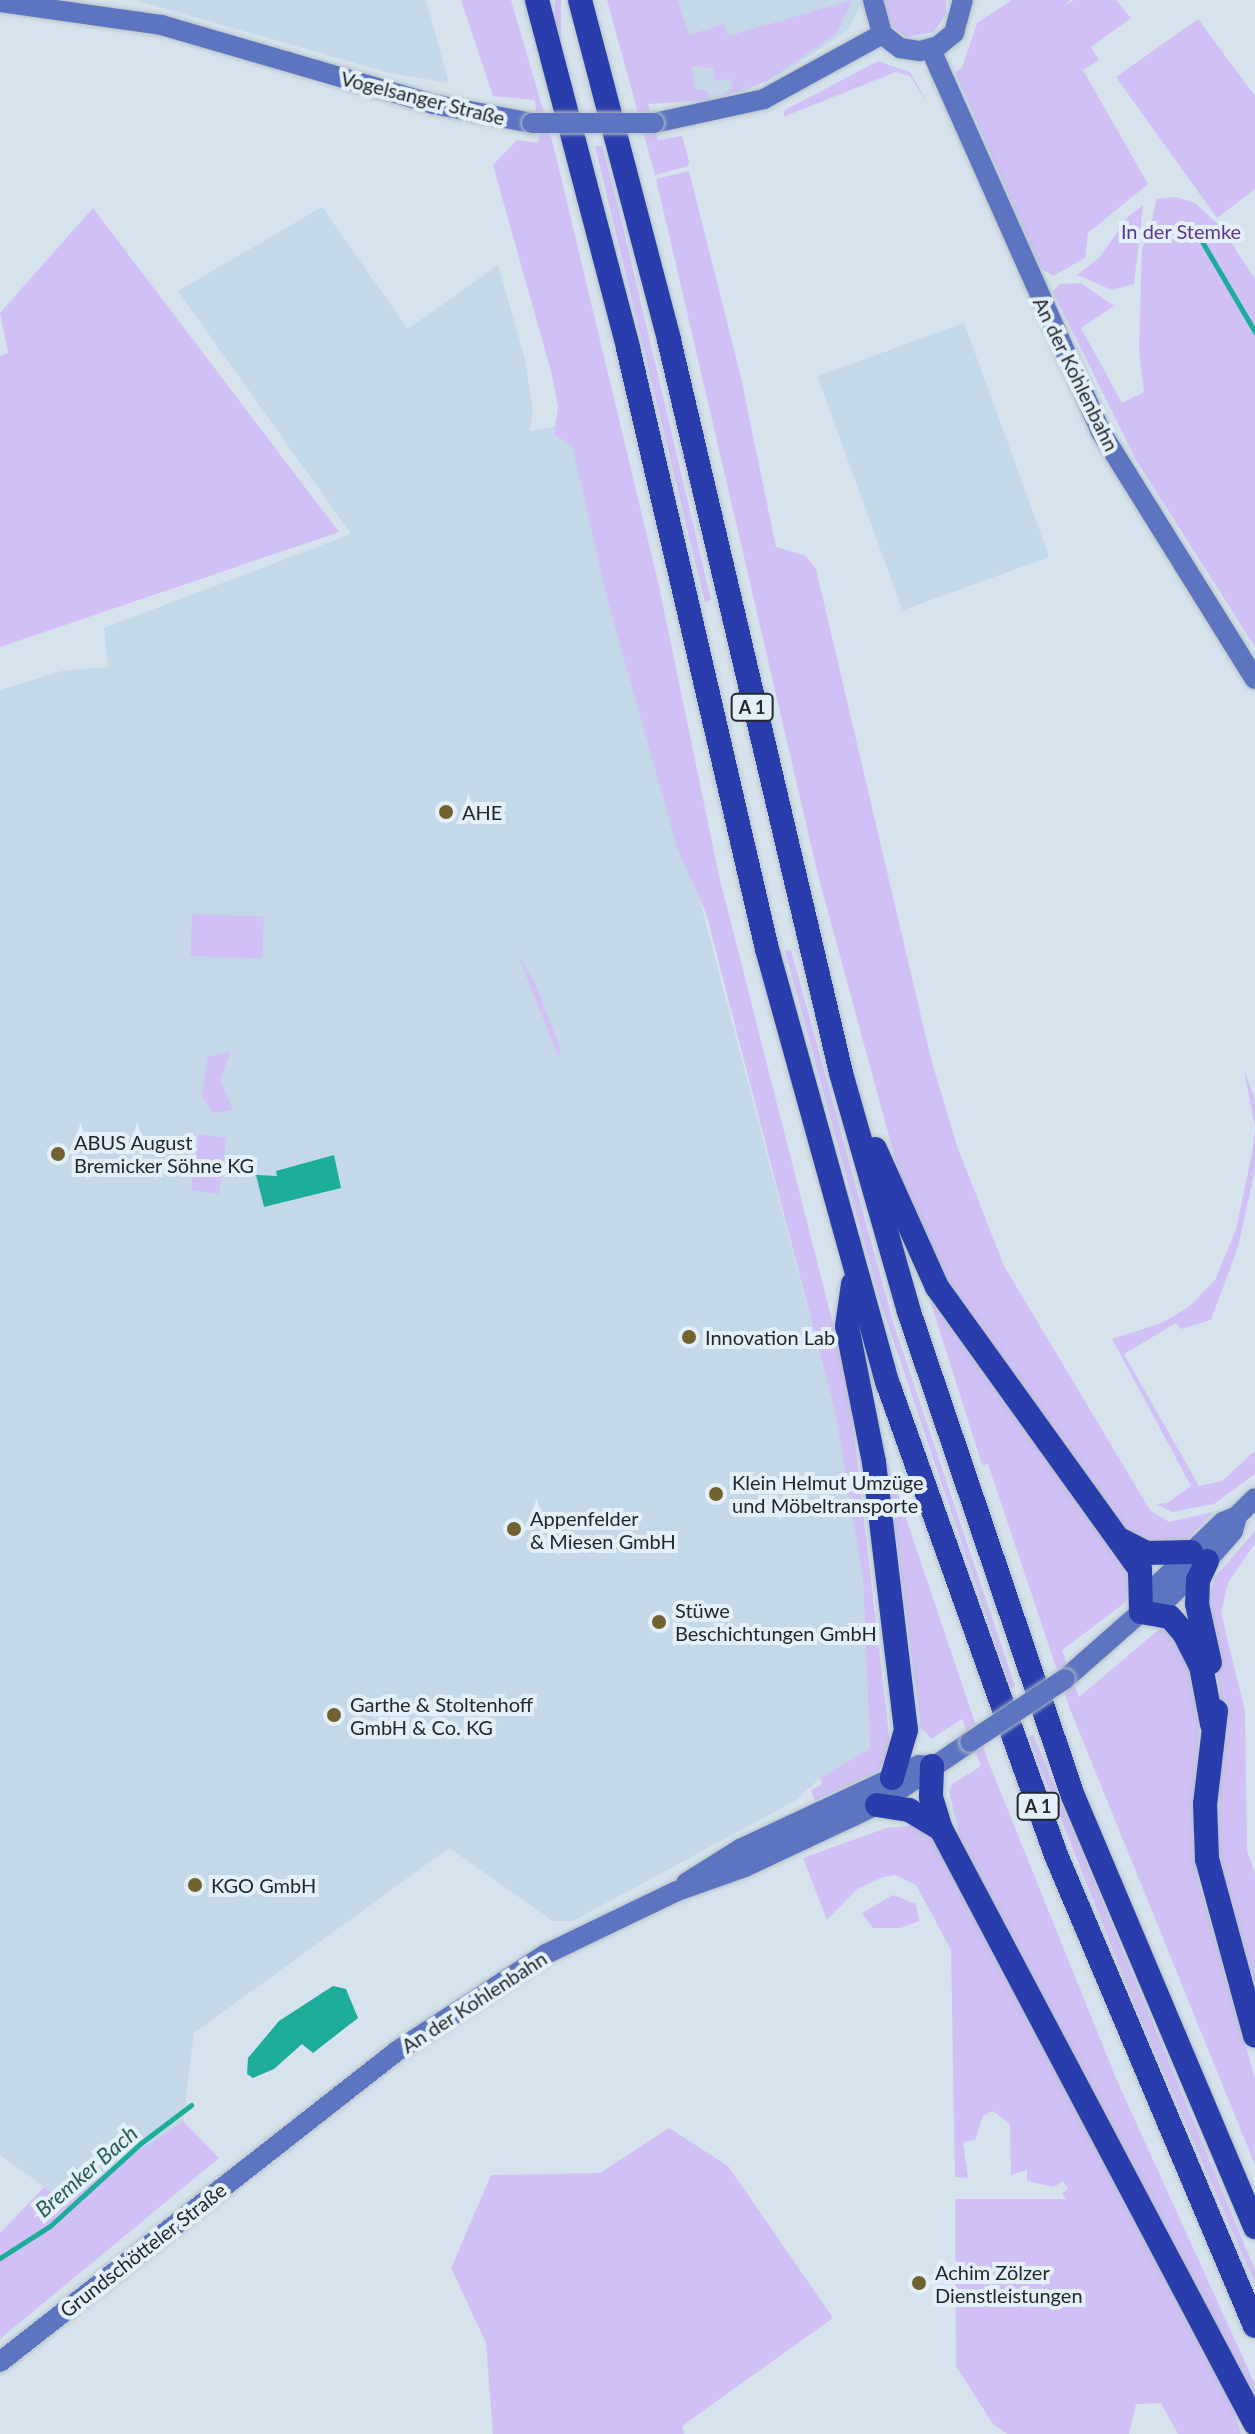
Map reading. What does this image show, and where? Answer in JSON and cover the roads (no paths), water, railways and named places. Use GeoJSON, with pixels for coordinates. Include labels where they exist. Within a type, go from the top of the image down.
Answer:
{"type":"FeatureCollection","features":[{"type":"Feature","properties":{"kind":"highway","name":"A 1"},"geometry":{"type":"LineString","coordinates":[[537,0],[628,348],[767,949],[855,1274],[939,1538],[1056,1855],[1255,2326]]}},
{"type":"Feature","properties":{"kind":"highway","name":"A 1"},"geometry":{"type":"LineString","coordinates":[[580,0],[669,340],[841,1073],[970,1502],[1073,1796],[1255,2227]]}},
{"type":"Feature","properties":{"kind":"highway"},"geometry":{"type":"LineString","coordinates":[[841,1073],[937,1287],[1140,1570],[1141,1612],[1170,1617],[1184,1633],[1201,1666],[1212,1724]]}},
{"type":"Feature","properties":{"kind":"highway"},"geometry":{"type":"LineString","coordinates":[[855,1274],[847,1326],[874,1462],[906,1730],[892,1778]]}},
{"type":"Feature","properties":{"kind":"highway"},"geometry":{"type":"LineString","coordinates":[[1119,1539],[1146,1553],[1199,1556],[1197,1604],[1215,1688],[1207,1859],[1255,2036]]}},
{"type":"Feature","properties":{"kind":"highway"},"geometry":{"type":"LineString","coordinates":[[906,1730],[925,1754],[937,1763],[931,1797],[941,1829],[1255,2423]]}},
{"type":"Feature","properties":{"kind":"highway"},"geometry":{"type":"LineString","coordinates":[[877,1805],[909,1810],[941,1829]]}},
{"type":"Feature","properties":{"kind":"main road"},"geometry":{"type":"LineString","coordinates":[[873,0],[882,34],[900,48],[931,50],[954,33],[963,0]]}},
{"type":"Feature","properties":{"kind":"main road","name":"Vogelsanger Straße"},"geometry":{"type":"LineString","coordinates":[[0,2],[161,25],[433,104],[532,123],[654,123],[764,99],[882,34]]}},
{"type":"Feature","properties":{"kind":"main road","name":"An der Kohlenbahn"},"geometry":{"type":"LineString","coordinates":[[931,50],[1101,432],[1255,679]]}},
{"type":"Feature","properties":{"kind":"main road","name":"An der Kohlenbahn"},"geometry":{"type":"LineString","coordinates":[[286,2138],[397,2051],[528,1965],[677,1891],[745,1867],[877,1805],[923,1779],[937,1763],[1071,1673],[1141,1612],[1159,1607],[1199,1556],[1233,1531],[1237,1516],[1255,1498]]}},
{"type":"Feature","properties":{"kind":"main road","name":"An der Kohlenbahn"},"geometry":{"type":"LineString","coordinates":[[677,1891],[707,1865],[919,1765],[937,1763]]}},
{"type":"Feature","properties":{"kind":"main road","name":"Grundschötteler Straße"},"geometry":{"type":"LineString","coordinates":[[0,2362],[286,2138]]}},
{"type":"Feature","properties":{"kind":"waterway"},"geometry":{"type":"LineString","coordinates":[[1197,233],[1255,332]]}},
{"type":"Feature","properties":{"kind":"waterway","name":"Bremker Bach"},"geometry":{"type":"LineString","coordinates":[[0,2258],[50,2226],[141,2143],[191,2105]]}},
{"type":"Feature","properties":{"kind":"place","name":"AHE"},"geometry":{"type":"Point","coordinates":[446,812]}},
{"type":"Feature","properties":{"kind":"place","name":"ABUS August Bremicker Söhne KG"},"geometry":{"type":"Point","coordinates":[58,1154]}},
{"type":"Feature","properties":{"kind":"place","name":"Innovation Lab"},"geometry":{"type":"Point","coordinates":[689,1337]}},
{"type":"Feature","properties":{"kind":"place","name":"Klein Helmut Umzüge und Möbeltransporte"},"geometry":{"type":"Point","coordinates":[716,1494]}},
{"type":"Feature","properties":{"kind":"place","name":"Appenfelder & Miesen GmbH"},"geometry":{"type":"Point","coordinates":[514,1529]}},
{"type":"Feature","properties":{"kind":"place","name":"Stüwe Beschichtungen GmbH"},"geometry":{"type":"Point","coordinates":[659,1622]}},
{"type":"Feature","properties":{"kind":"place","name":"Garthe & Stoltenhoff GmbH & Co. KG"},"geometry":{"type":"Point","coordinates":[334,1715]}},
{"type":"Feature","properties":{"kind":"place","name":"KGO GmbH"},"geometry":{"type":"Point","coordinates":[195,1885]}},
{"type":"Feature","properties":{"kind":"place","name":"Achim Zölzer Dienstleistungen"},"geometry":{"type":"Point","coordinates":[919,2283]}},
{"type":"Feature","properties":{"kind":"park label","name":"In der Stemke"},"geometry":{"type":"Point","coordinates":[1181,231]}}]}
